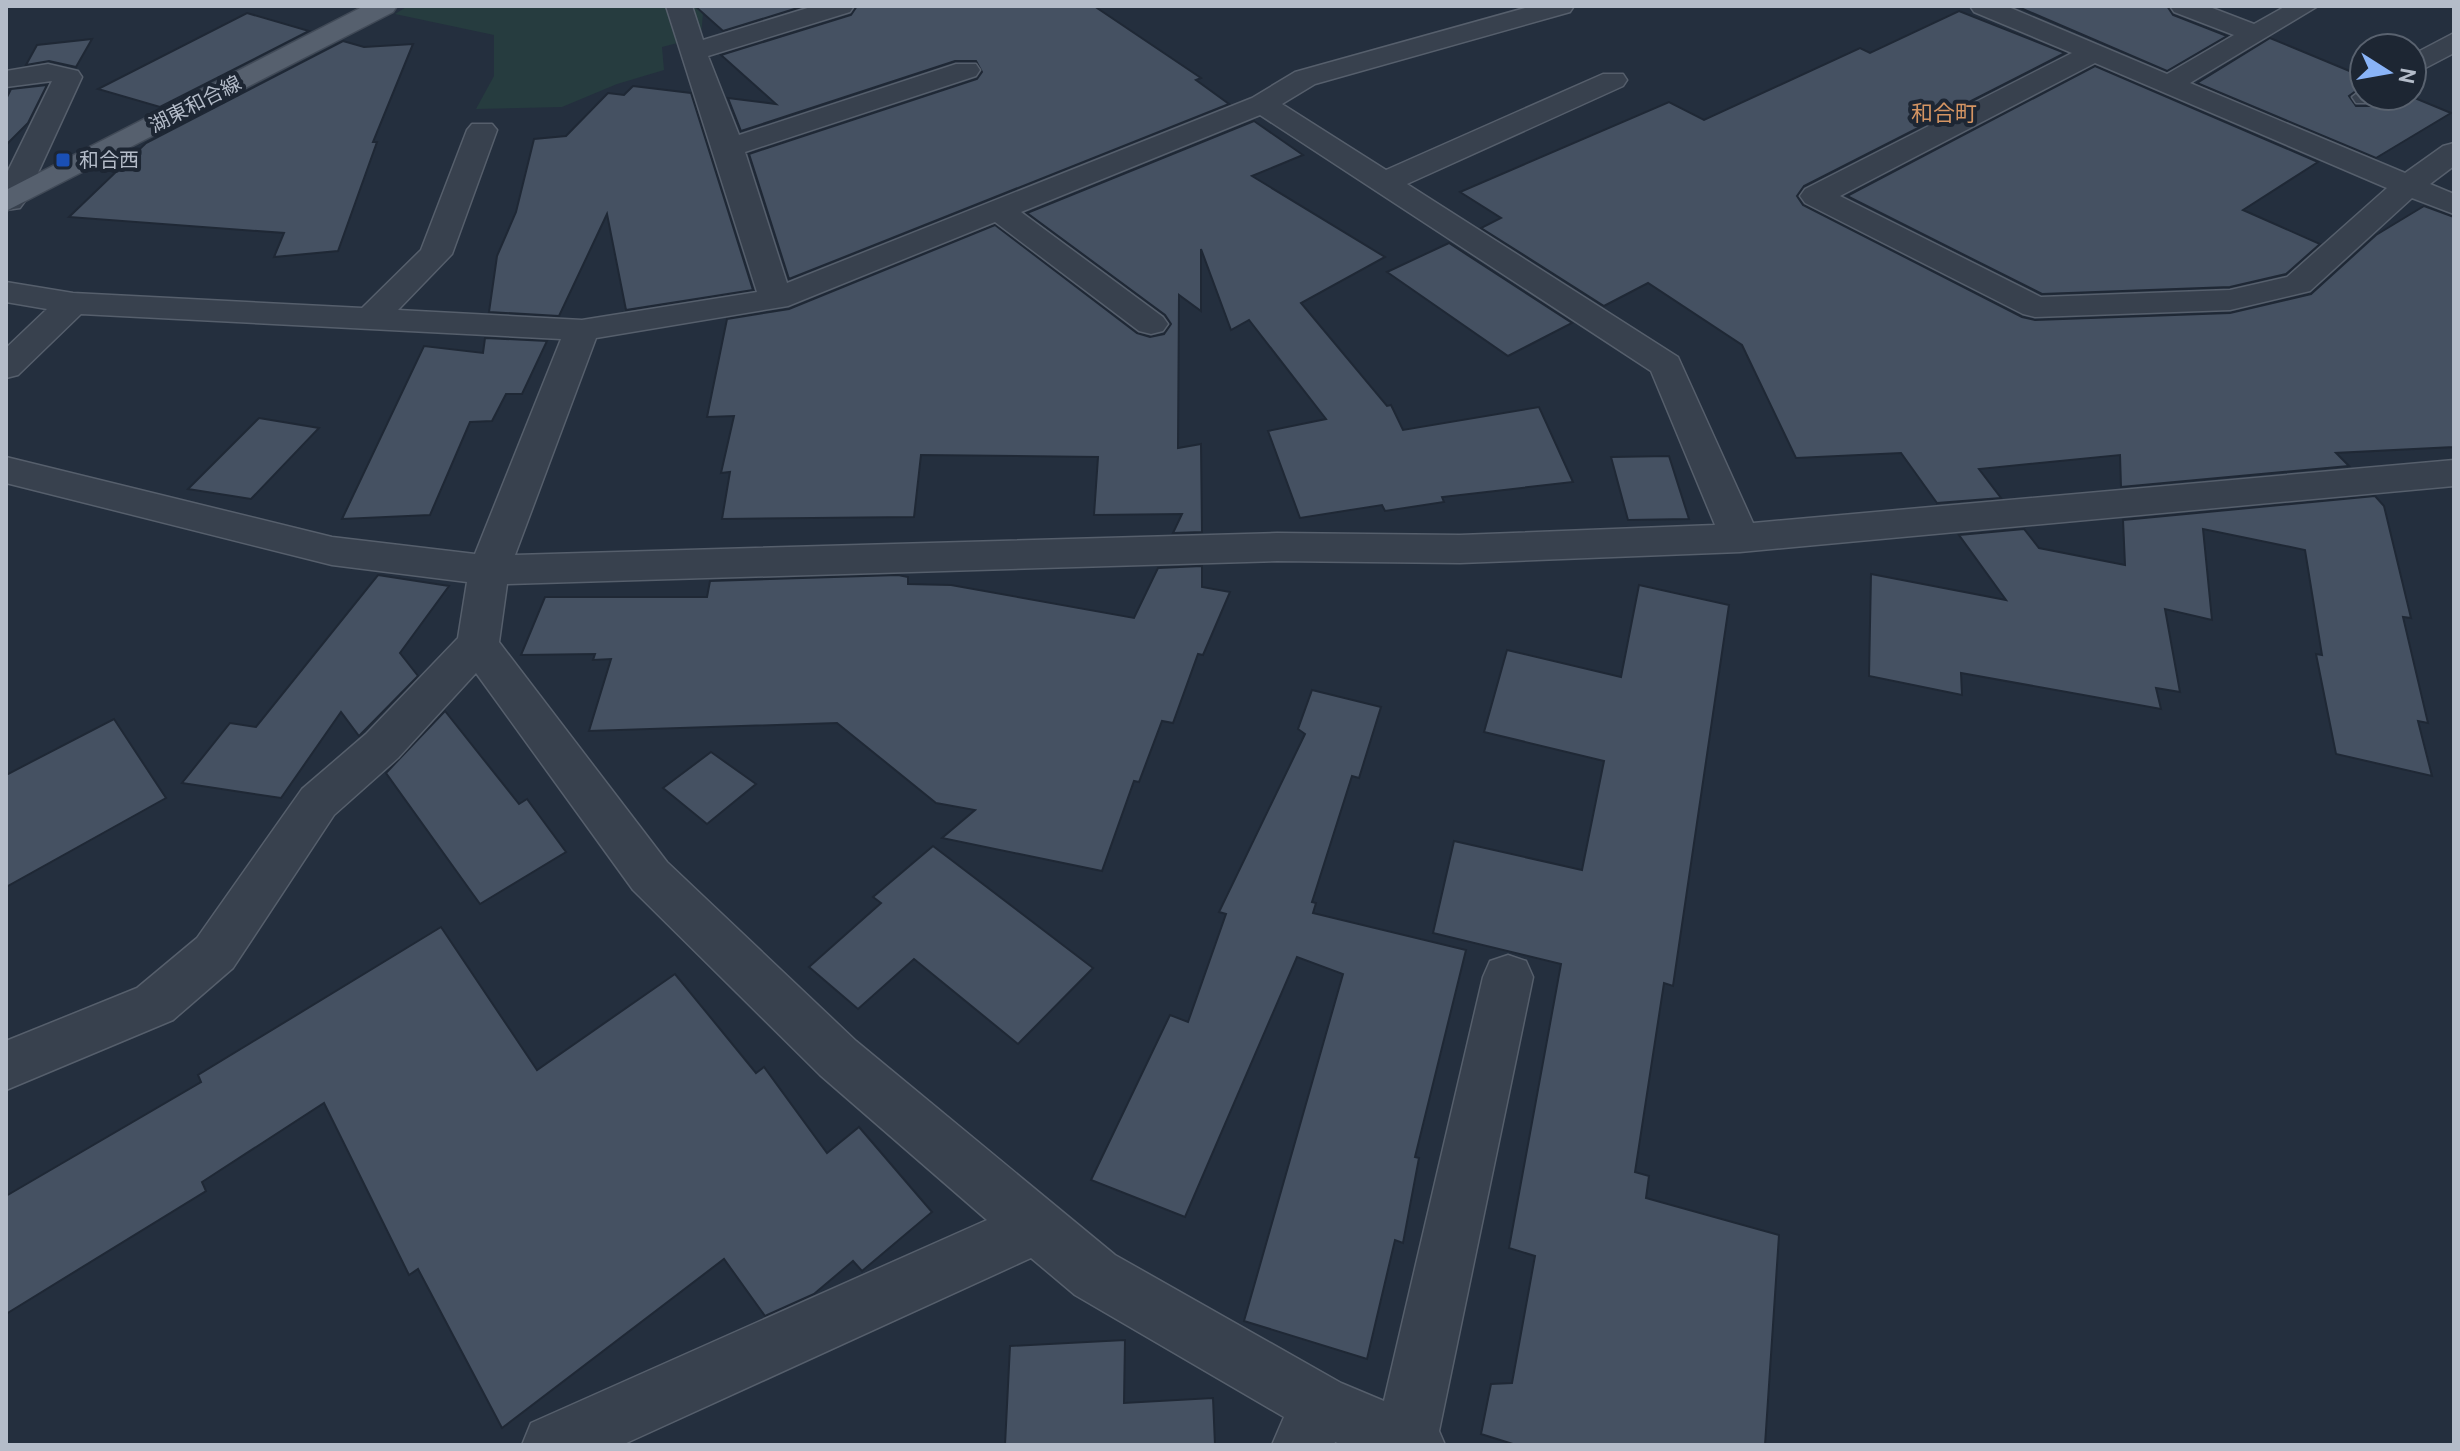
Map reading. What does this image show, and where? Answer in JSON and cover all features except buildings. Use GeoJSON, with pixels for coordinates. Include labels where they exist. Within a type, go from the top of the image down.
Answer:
{"type":"FeatureCollection","features":[{"type":"Feature","properties":{"kind":"main road","name":"湖東和合線"},"geometry":{"type":"LineString","coordinates":[[8,202],[384,6]]}},
{"type":"Feature","properties":{"kind":"street"},"geometry":{"type":"LineString","coordinates":[[679,6],[729,148],[776,299]]}},
{"type":"Feature","properties":{"kind":"street"},"geometry":{"type":"LineString","coordinates":[[693,52],[841,6]]}},
{"type":"Feature","properties":{"kind":"street"},"geometry":{"type":"LineString","coordinates":[[6,292],[73,303],[582,330],[776,299],[1262,104],[1305,78],[1561,6]]}},
{"type":"Feature","properties":{"kind":"street"},"geometry":{"type":"LineString","coordinates":[[1983,6],[2454,205]]}},
{"type":"Feature","properties":{"kind":"street"},"geometry":{"type":"LineString","coordinates":[[2183,6],[2255,34]]}},
{"type":"Feature","properties":{"kind":"street"},"geometry":{"type":"LineString","coordinates":[[2169,84],[2305,6]]}},
{"type":"Feature","properties":{"kind":"street"},"geometry":{"type":"LineString","coordinates":[[2428,57],[2454,41]]}},
{"type":"Feature","properties":{"kind":"street"},"geometry":{"type":"LineString","coordinates":[[2092,54],[1816,196],[2035,307],[2230,300],[2298,284],[2408,185],[2454,152]]}},
{"type":"Feature","properties":{"kind":"street"},"geometry":{"type":"LineString","coordinates":[[729,148],[966,70]]}},
{"type":"Feature","properties":{"kind":"street"},"geometry":{"type":"LineString","coordinates":[[6,79],[48,72],[68,77],[8,202]]}},
{"type":"Feature","properties":{"kind":"street"},"geometry":{"type":"LineString","coordinates":[[1383,183],[1613,80]]}},
{"type":"Feature","properties":{"kind":"street"},"geometry":{"type":"LineString","coordinates":[[1262,104],[1666,365],[1740,538]]}},
{"type":"Feature","properties":{"kind":"street"},"geometry":{"type":"LineString","coordinates":[[369,320],[436,254],[482,130]]}},
{"type":"Feature","properties":{"kind":"street"},"geometry":{"type":"LineString","coordinates":[[999,210],[1151,324]]}},
{"type":"Feature","properties":{"kind":"street"},"geometry":{"type":"LineString","coordinates":[[6,367],[73,303]]}},
{"type":"Feature","properties":{"kind":"street"},"geometry":{"type":"LineString","coordinates":[[6,1066],[155,1004],[215,953],[318,802],[382,746],[478,644],[489,570],[582,330]]}},
{"type":"Feature","properties":{"kind":"street"},"geometry":{"type":"LineString","coordinates":[[6,470],[332,551],[489,570],[1277,547],[1460,549],[1740,538],[2454,473]]}},
{"type":"Feature","properties":{"kind":"street"},"geometry":{"type":"LineString","coordinates":[[478,644],[650,876],[838,1058],[1095,1275],[1312,1424],[1410,1443],[1508,977]]}},
{"type":"Feature","properties":{"kind":"street"},"geometry":{"type":"LineString","coordinates":[[553,1445],[1036,1227]]}},
{"type":"Feature","properties":{"kind":"green space"},"geometry":{"type":"Polygon","coordinates":[[[408,6],[699,6],[703,13],[701,37],[662,47],[664,70],[617,84],[562,107],[476,109],[494,76],[494,35],[395,14],[408,6]]]}},
{"type":"Feature","properties":{"kind":"place","name":"和合西"},"geometry":{"type":"Point","coordinates":[63,160]}},
{"type":"Feature","properties":{"kind":"district","name":"和合町"},"geometry":{"type":"Point","coordinates":[1944,113]}}]}
